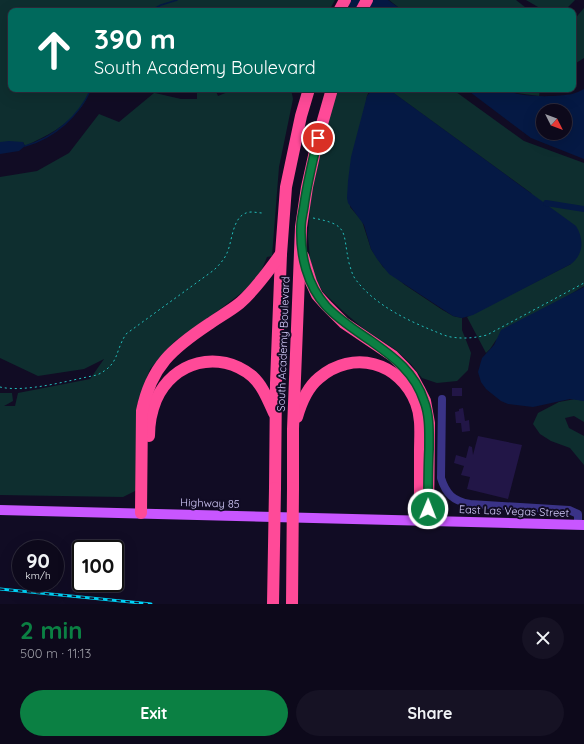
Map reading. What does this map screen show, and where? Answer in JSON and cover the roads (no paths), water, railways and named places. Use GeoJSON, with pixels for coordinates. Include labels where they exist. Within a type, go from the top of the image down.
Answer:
{"type":"FeatureCollection","features":[{"type":"Feature","properties":{"kind":"highway","name":"South Academy Boulevard"},"geometry":{"type":"LineString","coordinates":[[273,604],[276,416],[286,187],[301,116],[308,92]]}},
{"type":"Feature","properties":{"kind":"highway","name":"South Academy Boulevard"},"geometry":{"type":"LineString","coordinates":[[292,604],[293,429],[301,227],[307,187],[316,145],[331,92]]}},
{"type":"Feature","properties":{"kind":"highway"},"geometry":{"type":"LineString","coordinates":[[301,227],[304,261],[311,282],[318,295],[344,323],[393,356],[404,367],[412,376],[424,401],[429,423],[424,521]]}},
{"type":"Feature","properties":{"kind":"highway"},"geometry":{"type":"LineString","coordinates":[[145,513],[142,411],[145,398],[154,375],[160,364],[190,336],[238,304],[258,286],[282,254]]}},
{"type":"Feature","properties":{"kind":"highway"},"geometry":{"type":"LineString","coordinates":[[145,513],[149,426],[151,414],[162,388],[184,369],[196,363],[214,361],[229,364],[243,370],[253,377],[262,388],[276,416]]}},
{"type":"Feature","properties":{"kind":"highway"},"geometry":{"type":"LineString","coordinates":[[293,429],[300,409],[310,389],[319,378],[330,370],[351,363],[363,362],[388,368],[397,375],[411,393],[419,412],[424,521]]}},
{"type":"Feature","properties":{"kind":"main road","name":"Highway 85"},"geometry":{"type":"LineString","coordinates":[[0,510],[424,521]]}},
{"type":"Feature","properties":{"kind":"main road","name":"East Las Vegas Street"},"geometry":{"type":"LineString","coordinates":[[424,521],[581,525]]}},
{"type":"Feature","properties":{"kind":"lane"},"geometry":{"type":"LineString","coordinates":[[442,399],[441,478],[444,489],[461,502],[470,504],[570,510],[578,514],[581,525]]}},
{"type":"Feature","properties":{"kind":"water"},"geometry":{"type":"Polygon","coordinates":[[[341,0],[388,0],[399,8],[352,8],[341,0]]]}},
{"type":"Feature","properties":{"kind":"water"},"geometry":{"type":"Polygon","coordinates":[[[584,89],[584,159],[536,140],[572,140],[572,104],[536,104],[536,140],[531,138],[470,92],[511,92],[528,95],[557,96],[576,93],[584,89]]]}},
{"type":"Feature","properties":{"kind":"water"},"geometry":{"type":"Polygon","coordinates":[[[370,92],[392,92],[576,226],[579,231],[581,246],[575,260],[571,264],[473,315],[462,318],[453,316],[389,274],[371,249],[364,225],[348,203],[347,198],[351,157],[367,96],[370,92]]]}},
{"type":"Feature","properties":{"kind":"water"},"geometry":{"type":"Polygon","coordinates":[[[0,142],[23,142],[25,146],[19,151],[0,154],[0,142]]]}},
{"type":"Feature","properties":{"kind":"water"},"geometry":{"type":"Polygon","coordinates":[[[584,287],[584,401],[570,399],[533,407],[508,404],[501,401],[486,389],[481,382],[478,372],[482,358],[494,345],[501,330],[584,287]]]}},
{"type":"Feature","properties":{"kind":"waterway"},"geometry":{"type":"LineString","coordinates":[[156,8],[177,0]]}},
{"type":"Feature","properties":{"kind":"waterway"},"geometry":{"type":"LineString","coordinates":[[25,146],[46,138],[64,125],[80,108],[90,92]]}},
{"type":"Feature","properties":{"kind":"waterway"},"geometry":{"type":"LineString","coordinates":[[546,203],[584,209]]}},
{"type":"Feature","properties":{"kind":"railway"},"geometry":{"type":"LineString","coordinates":[[0,589],[151,604]]}}]}
